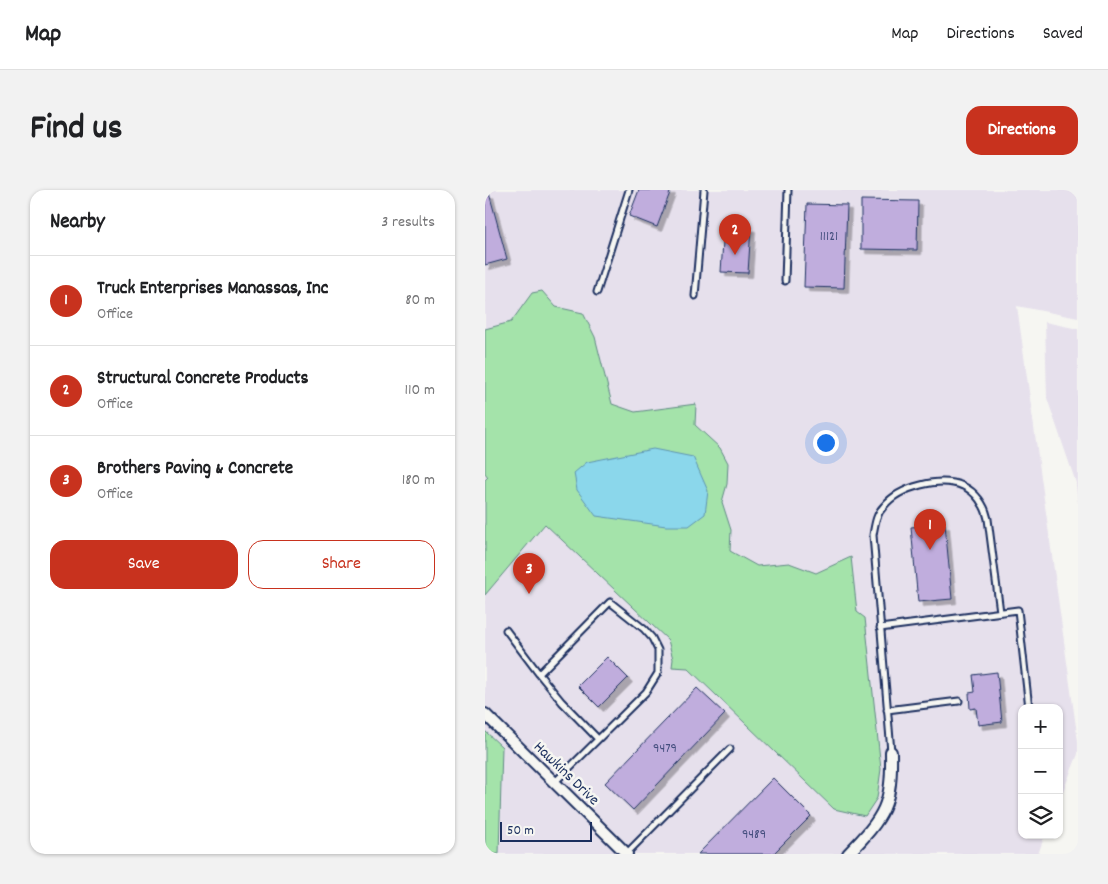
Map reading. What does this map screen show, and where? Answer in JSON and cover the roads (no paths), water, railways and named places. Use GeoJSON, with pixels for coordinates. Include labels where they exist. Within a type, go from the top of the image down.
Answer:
{"type":"FeatureCollection","features":[{"type":"Feature","properties":{"kind":"street","name":"Hawkins Drive"},"geometry":{"type":"LineString","coordinates":[[485,714],[627,854]]}},
{"type":"Feature","properties":{"kind":"street"},"geometry":{"type":"LineString","coordinates":[[849,854],[874,826],[887,804],[890,791],[891,752]]}},
{"type":"Feature","properties":{"kind":"lane"},"geometry":{"type":"LineString","coordinates":[[597,292],[629,190]]}},
{"type":"Feature","properties":{"kind":"lane"},"geometry":{"type":"LineString","coordinates":[[695,296],[704,190]]}},
{"type":"Feature","properties":{"kind":"lane"},"geometry":{"type":"LineString","coordinates":[[785,281],[788,190]]}},
{"type":"Feature","properties":{"kind":"lane"},"geometry":{"type":"LineString","coordinates":[[891,752],[873,535],[875,520],[882,507],[899,493],[923,484],[943,483],[961,485],[972,492],[983,506],[988,519],[1000,612]]}},
{"type":"Feature","properties":{"kind":"lane"},"geometry":{"type":"LineString","coordinates":[[539,674],[610,602],[649,634],[656,644],[659,658],[658,673],[646,692],[554,783]]}},
{"type":"Feature","properties":{"kind":"lane"},"geometry":{"type":"LineString","coordinates":[[880,628],[1017,610],[1029,704]]}},
{"type":"Feature","properties":{"kind":"lane"},"geometry":{"type":"LineString","coordinates":[[507,630],[562,702],[598,739]]}},
{"type":"Feature","properties":{"kind":"lane"},"geometry":{"type":"LineString","coordinates":[[887,710],[959,701]]}},
{"type":"Feature","properties":{"kind":"lane"},"geometry":{"type":"LineString","coordinates":[[627,854],[730,748]]}},
{"type":"Feature","properties":{"kind":"water"},"geometry":{"type":"Polygon","coordinates":[[[653,449],[693,457],[708,491],[705,514],[689,526],[666,526],[596,516],[577,490],[574,473],[587,462],[653,449]]]}},
{"type":"Feature","properties":{"kind":"place","name":"Structural Concrete Products"},"geometry":{"type":"Point","coordinates":[735,255]}},
{"type":"Feature","properties":{"kind":"place","name":"Truck Enterprises Manassas, Inc"},"geometry":{"type":"Point","coordinates":[930,550]}},
{"type":"Feature","properties":{"kind":"place","name":"Brothers Paving & Concrete"},"geometry":{"type":"Point","coordinates":[529,594]}}]}
